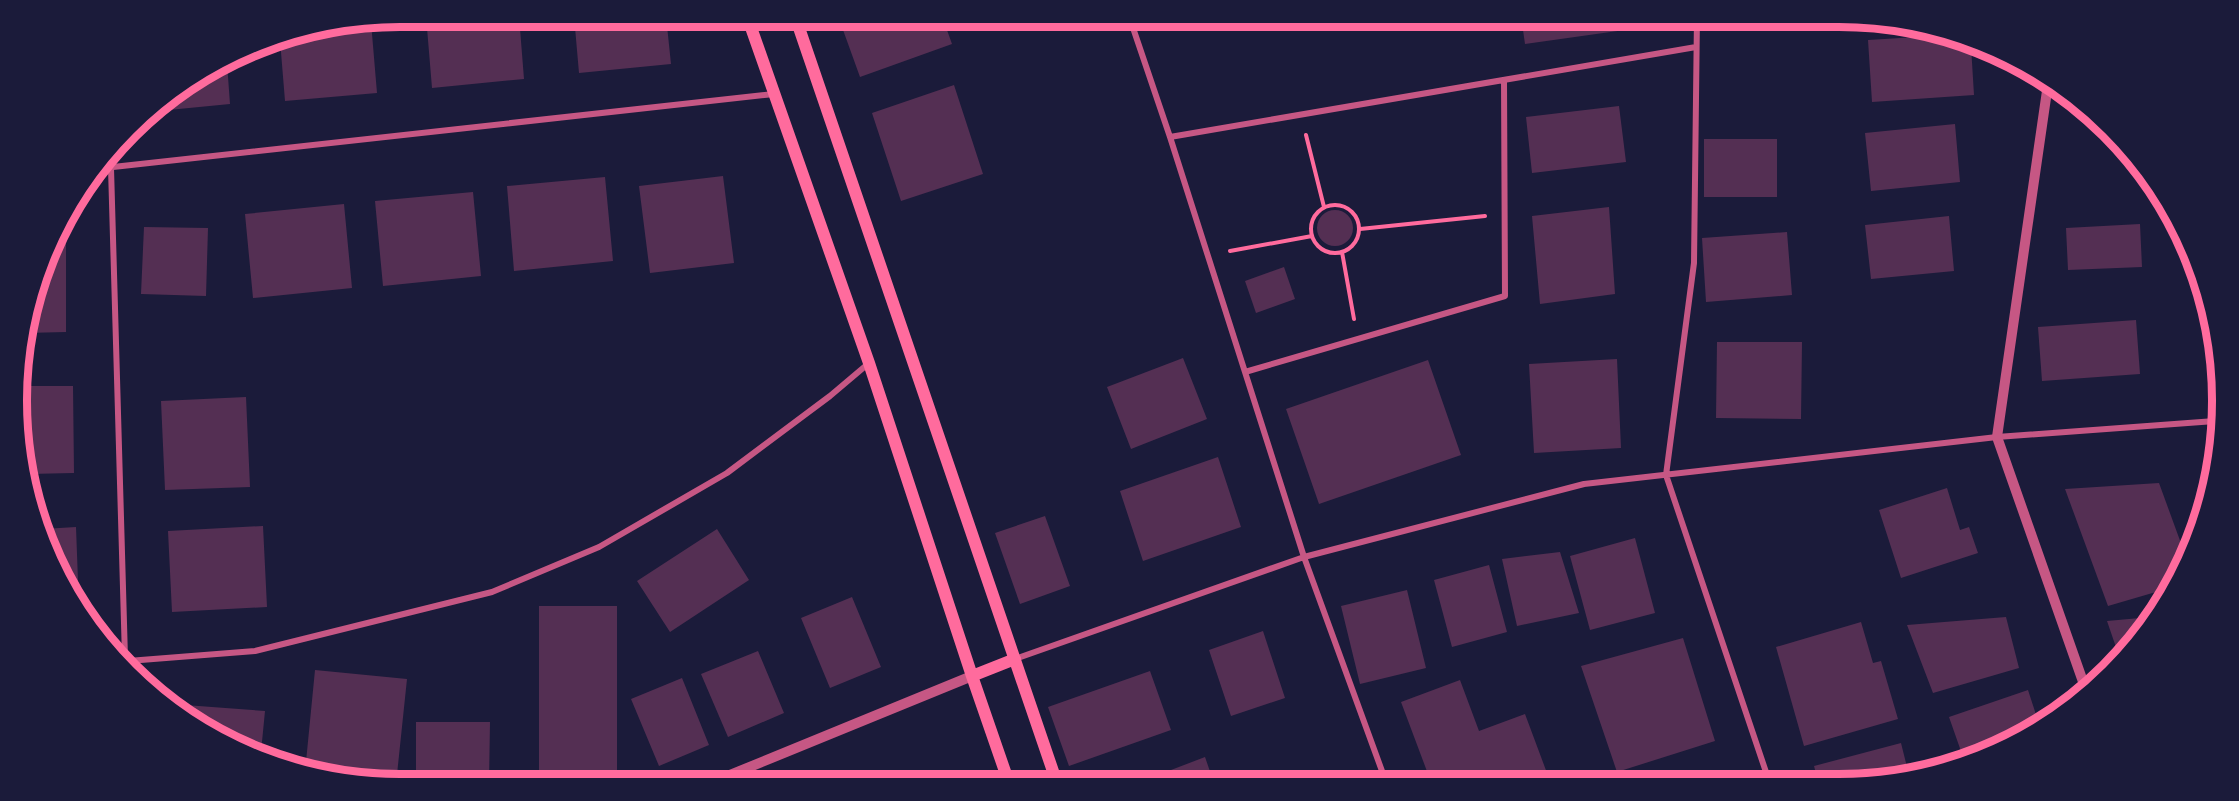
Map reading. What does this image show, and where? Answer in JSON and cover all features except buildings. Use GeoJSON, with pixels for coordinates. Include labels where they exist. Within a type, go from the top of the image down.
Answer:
{"type":"FeatureCollection","features":[{"type":"Feature","properties":{"kind":"main road"},"geometry":{"type":"LineString","coordinates":[[751,27],[869,363],[1006,774]]}},
{"type":"Feature","properties":{"kind":"main road"},"geometry":{"type":"LineString","coordinates":[[799,27],[1054,774]]}},
{"type":"Feature","properties":{"kind":"main road"},"geometry":{"type":"LineString","coordinates":[[972,676],[1015,658]]}},
{"type":"Feature","properties":{"kind":"street"},"geometry":{"type":"LineString","coordinates":[[1133,27],[1304,557],[1383,774]]}},
{"type":"Feature","properties":{"kind":"street"},"geometry":{"type":"LineString","coordinates":[[1696,27],[1694,263],[1666,475],[1766,774]]}},
{"type":"Feature","properties":{"kind":"street"},"geometry":{"type":"LineString","coordinates":[[1170,137],[1696,47]]}},
{"type":"Feature","properties":{"kind":"street"},"geometry":{"type":"LineString","coordinates":[[1245,372],[1505,296],[1504,80]]}},
{"type":"Feature","properties":{"kind":"street"},"geometry":{"type":"LineString","coordinates":[[2047,91],[1997,437],[2083,682]]}},
{"type":"Feature","properties":{"kind":"street"},"geometry":{"type":"LineString","coordinates":[[108,168],[774,94]]}},
{"type":"Feature","properties":{"kind":"street"},"geometry":{"type":"LineString","coordinates":[[107,169],[125,652]]}},
{"type":"Feature","properties":{"kind":"street"},"geometry":{"type":"LineString","coordinates":[[132,661],[255,651],[492,592],[598,547],[727,473],[830,396],[869,363]]}},
{"type":"Feature","properties":{"kind":"street"},"geometry":{"type":"LineString","coordinates":[[1015,658],[1304,557],[1584,484],[1997,437],[2211,421]]}},
{"type":"Feature","properties":{"kind":"street"},"geometry":{"type":"LineString","coordinates":[[732,774],[972,676]]}},
{"type":"Feature","properties":{"kind":"path"},"geometry":{"type":"LineString","coordinates":[[1300,114],[1324,207]]}},
{"type":"Feature","properties":{"kind":"path"},"geometry":{"type":"LineString","coordinates":[[1340,205],[1348,208],[1359,221],[1360,229],[1355,243],[1342,252],[1327,252],[1315,242],[1311,227],[1317,212],[1324,207],[1340,205]]}},
{"type":"Feature","properties":{"kind":"path"},"geometry":{"type":"LineString","coordinates":[[1360,229],[1504,214]]}},
{"type":"Feature","properties":{"kind":"path"},"geometry":{"type":"LineString","coordinates":[[1208,256],[1312,236]]}},
{"type":"Feature","properties":{"kind":"path"},"geometry":{"type":"LineString","coordinates":[[1342,252],[1357,339]]}}]}
